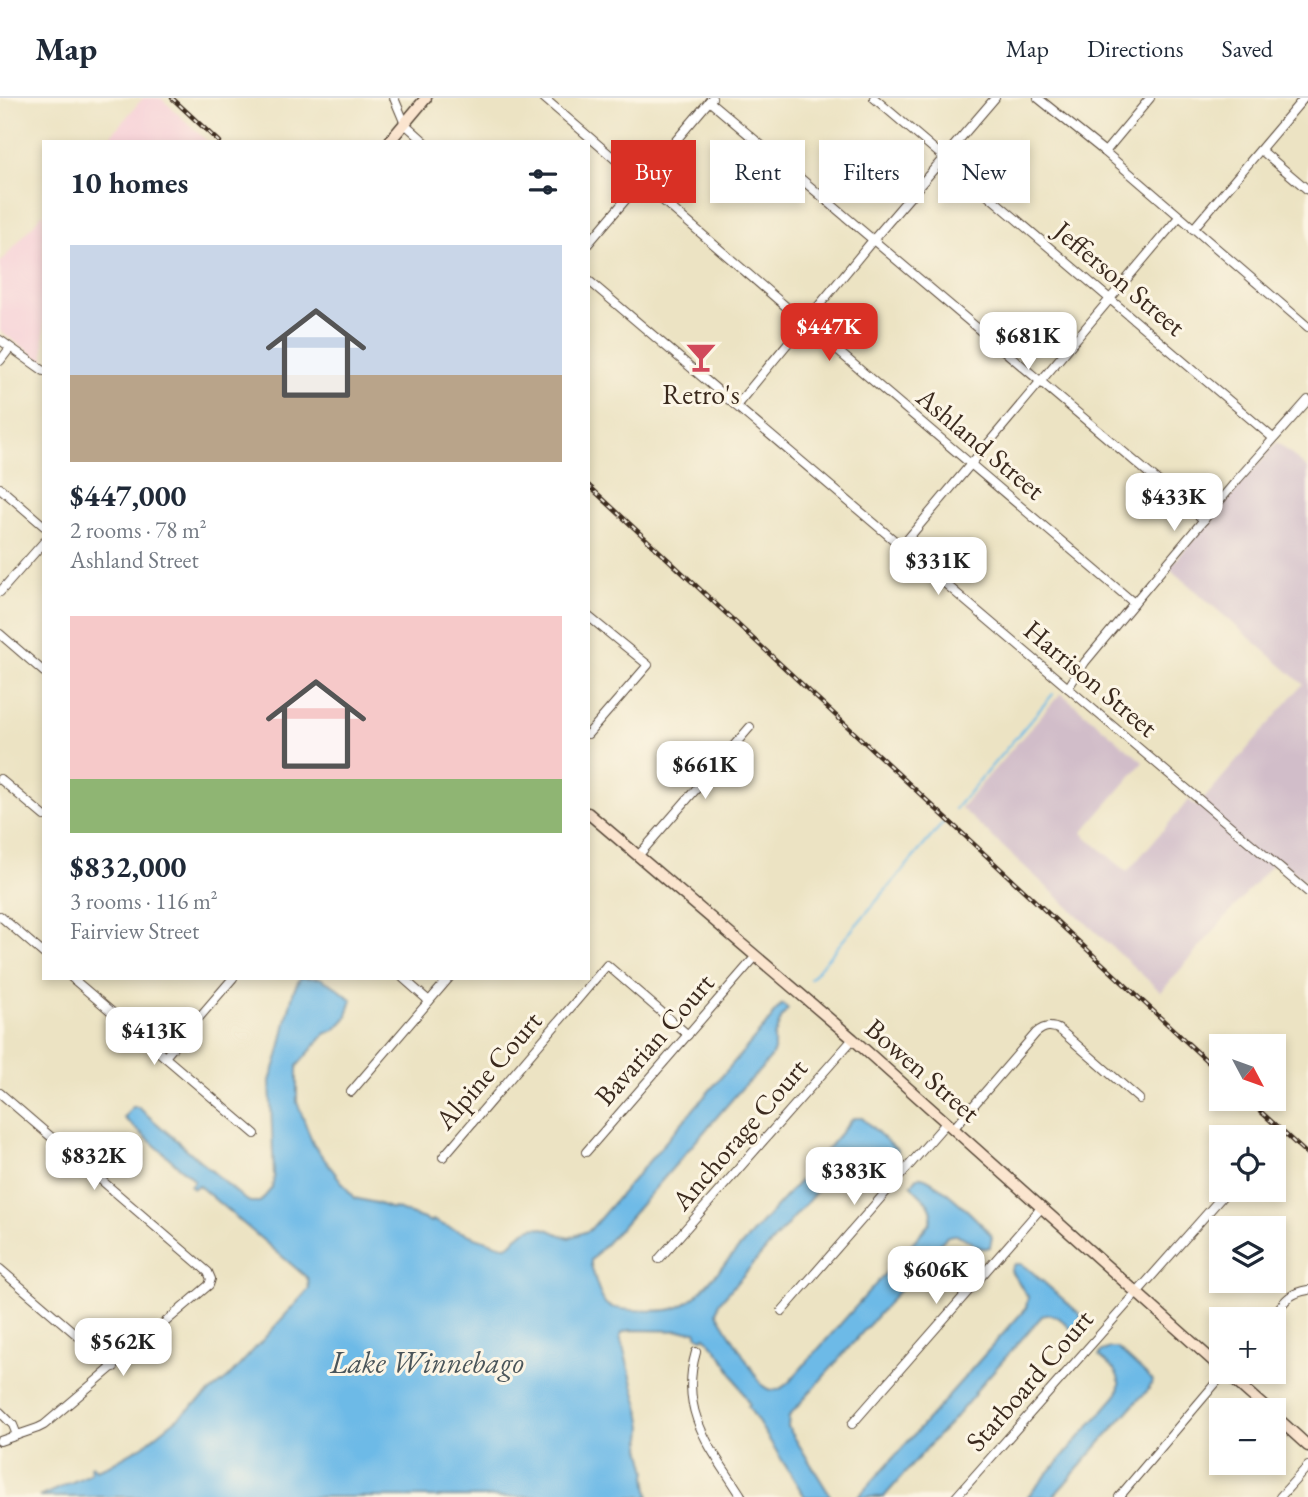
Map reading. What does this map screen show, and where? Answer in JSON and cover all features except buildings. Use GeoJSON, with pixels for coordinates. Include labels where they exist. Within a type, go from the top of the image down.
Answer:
{"type":"FeatureCollection","features":[{"type":"Feature","properties":{"kind":"main road"},"geometry":{"type":"LineString","coordinates":[[391,140],[426,98]]}},
{"type":"Feature","properties":{"kind":"main road","name":"Bowen Street"},"geometry":{"type":"LineString","coordinates":[[590,817],[853,1039],[1209,1358]]}},
{"type":"Feature","properties":{"kind":"main road","name":"Bowen Street"},"geometry":{"type":"LineString","coordinates":[[1239,1384],[1254,1398]]}},
{"type":"Feature","properties":{"kind":"main road"},"geometry":{"type":"LineString","coordinates":[[1286,1427],[1308,1446]]}},
{"type":"Feature","properties":{"kind":"street"},"geometry":{"type":"LineString","coordinates":[[394,98],[405,124],[423,140]]}},
{"type":"Feature","properties":{"kind":"street","name":"Ashland Street"},"geometry":{"type":"LineString","coordinates":[[544,98],[611,155]]}},
{"type":"Feature","properties":{"kind":"street","name":"Jefferson Street"},"geometry":{"type":"LineString","coordinates":[[874,98],[938,155]]}},
{"type":"Feature","properties":{"kind":"street"},"geometry":{"type":"LineString","coordinates":[[959,140],[995,98]]}},
{"type":"Feature","properties":{"kind":"street"},"geometry":{"type":"LineString","coordinates":[[1038,98],[1105,152],[1308,327]]}},
{"type":"Feature","properties":{"kind":"street"},"geometry":{"type":"LineString","coordinates":[[1105,152],[1150,98]]}},
{"type":"Feature","properties":{"kind":"street"},"geometry":{"type":"LineString","coordinates":[[1193,229],[1304,98]]}},
{"type":"Feature","properties":{"kind":"street"},"geometry":{"type":"LineString","coordinates":[[676,140],[710,99],[1204,520]]}},
{"type":"Feature","properties":{"kind":"street"},"geometry":{"type":"LineString","coordinates":[[1261,150],[1308,190]]}},
{"type":"Feature","properties":{"kind":"street"},"geometry":{"type":"LineString","coordinates":[[736,406],[938,165]]}},
{"type":"Feature","properties":{"kind":"street"},"geometry":{"type":"LineString","coordinates":[[590,242],[622,203]]}},
{"type":"Feature","properties":{"kind":"street","name":"Ashland Street"},"geometry":{"type":"LineString","coordinates":[[666,203],[1134,603]]}},
{"type":"Feature","properties":{"kind":"street","name":"Jefferson Street"},"geometry":{"type":"LineString","coordinates":[[995,203],[1273,438]]}},
{"type":"Feature","properties":{"kind":"street"},"geometry":{"type":"LineString","coordinates":[[901,547],[1179,217]]}},
{"type":"Feature","properties":{"kind":"street","name":"Harrison Street"},"geometry":{"type":"LineString","coordinates":[[590,283],[1308,892]]}},
{"type":"Feature","properties":{"kind":"street"},"geometry":{"type":"LineString","coordinates":[[0,340],[42,370]]}},
{"type":"Feature","properties":{"kind":"street"},"geometry":{"type":"LineString","coordinates":[[0,361],[10,348]]}},
{"type":"Feature","properties":{"kind":"street"},"geometry":{"type":"LineString","coordinates":[[1068,688],[1085,662],[1134,603],[1308,400]]}},
{"type":"Feature","properties":{"kind":"street"},"geometry":{"type":"LineString","coordinates":[[0,488],[42,524]]}},
{"type":"Feature","properties":{"kind":"street"},"geometry":{"type":"LineString","coordinates":[[0,592],[42,544]]}},
{"type":"Feature","properties":{"kind":"street"},"geometry":{"type":"LineString","coordinates":[[590,618],[648,665],[590,732]]}},
{"type":"Feature","properties":{"kind":"street"},"geometry":{"type":"LineString","coordinates":[[0,634],[42,670]]}},
{"type":"Feature","properties":{"kind":"street"},"geometry":{"type":"LineString","coordinates":[[638,856],[750,727]]}},
{"type":"Feature","properties":{"kind":"street"},"geometry":{"type":"LineString","coordinates":[[0,779],[42,814]]}},
{"type":"Feature","properties":{"kind":"street"},"geometry":{"type":"LineString","coordinates":[[0,916],[42,952]]}},
{"type":"Feature","properties":{"kind":"street","name":"Bavarian Court"},"geometry":{"type":"LineString","coordinates":[[586,1152],[757,956]]}},
{"type":"Feature","properties":{"kind":"street","name":"Alpine Court"},"geometry":{"type":"LineString","coordinates":[[443,1157],[607,965],[688,1035]]}},
{"type":"Feature","properties":{"kind":"street"},"geometry":{"type":"LineString","coordinates":[[74,980],[255,1133]]}},
{"type":"Feature","properties":{"kind":"street"},"geometry":{"type":"LineString","coordinates":[[165,1057],[232,980]]}},
{"type":"Feature","properties":{"kind":"street"},"geometry":{"type":"LineString","coordinates":[[405,980],[429,1001]]}},
{"type":"Feature","properties":{"kind":"street"},"geometry":{"type":"LineString","coordinates":[[351,1092],[447,980]]}},
{"type":"Feature","properties":{"kind":"street"},"geometry":{"type":"LineString","coordinates":[[782,1311],[1043,1027],[1050,1026],[1060,1030],[1139,1099]]}},
{"type":"Feature","properties":{"kind":"street","name":"Anchorage Court"},"geometry":{"type":"LineString","coordinates":[[659,1259],[853,1039]]}},
{"type":"Feature","properties":{"kind":"street"},"geometry":{"type":"LineString","coordinates":[[0,1093],[208,1272],[211,1279],[209,1285],[44,1425],[0,1441]]}},
{"type":"Feature","properties":{"kind":"street","name":"Starboard Court"},"geometry":{"type":"LineString","coordinates":[[956,1497],[1217,1202]]}},
{"type":"Feature","properties":{"kind":"street"},"geometry":{"type":"LineString","coordinates":[[852,1424],[1042,1207]]}},
{"type":"Feature","properties":{"kind":"street"},"geometry":{"type":"LineString","coordinates":[[0,1269],[114,1367]]}},
{"type":"Feature","properties":{"kind":"street"},"geometry":{"type":"LineString","coordinates":[[1281,1307],[1292,1294],[1308,1290]]}},
{"type":"Feature","properties":{"kind":"street"},"geometry":{"type":"LineString","coordinates":[[696,1352],[690,1378],[694,1413],[704,1437],[742,1497]]}},
{"type":"Feature","properties":{"kind":"street"},"geometry":{"type":"LineString","coordinates":[[1119,1497],[1213,1384]]}},
{"type":"Feature","properties":{"kind":"street"},"geometry":{"type":"LineString","coordinates":[[0,1412],[13,1425],[18,1435]]}},
{"type":"Feature","properties":{"kind":"street"},"geometry":{"type":"LineString","coordinates":[[1280,1497],[1308,1466]]}},
{"type":"Feature","properties":{"kind":"shaded area"},"geometry":{"type":"Polygon","coordinates":[[[143,98],[161,98],[206,140],[107,140],[143,98]]]}},
{"type":"Feature","properties":{"kind":"shaded area"},"geometry":{"type":"Polygon","coordinates":[[[42,214],[42,361],[0,331],[0,263],[42,214]]]}},
{"type":"Feature","properties":{"kind":"shaded area"},"geometry":{"type":"Polygon","coordinates":[[[1277,442],[1308,469],[1308,884],[1277,858],[1161,992],[961,808],[1061,693],[1143,762],[1082,833],[1127,872],[1189,800],[1197,807],[1303,684],[1169,568],[1277,442]]]}},
{"type":"Feature","properties":{"kind":"water","name":"Lake Winnebago"},"geometry":{"type":"Polygon","coordinates":[[[299,980],[324,980],[352,1000],[346,1018],[336,1029],[325,1034],[297,1066],[297,1102],[313,1144],[354,1198],[394,1208],[432,1222],[433,1220],[506,1246],[531,1228],[543,1228],[569,1238],[590,1230],[772,1015],[782,1004],[788,1009],[774,1037],[774,1051],[769,1060],[591,1260],[600,1293],[607,1305],[620,1309],[650,1311],[683,1305],[697,1295],[850,1122],[854,1118],[862,1118],[897,1150],[898,1159],[892,1166],[862,1150],[851,1152],[719,1303],[717,1313],[761,1384],[769,1389],[776,1390],[790,1381],[929,1224],[932,1211],[930,1206],[911,1185],[918,1177],[934,1183],[969,1212],[992,1237],[990,1247],[978,1247],[959,1236],[946,1237],[789,1416],[788,1427],[831,1497],[805,1497],[748,1406],[750,1405],[724,1360],[705,1337],[698,1336],[696,1331],[630,1330],[620,1336],[640,1410],[643,1427],[641,1448],[647,1471],[649,1497],[39,1497],[86,1476],[91,1472],[92,1465],[96,1470],[107,1466],[144,1445],[229,1377],[309,1289],[305,1276],[198,1185],[193,1189],[190,1186],[193,1179],[124,1118],[132,1107],[138,1107],[243,1198],[250,1202],[260,1202],[272,1188],[274,1177],[270,1081],[299,980]]]}},
{"type":"Feature","properties":{"kind":"water"},"geometry":{"type":"Polygon","coordinates":[[[1014,1264],[1021,1264],[1031,1271],[1080,1314],[1083,1322],[1080,1327],[1072,1330],[1055,1316],[1042,1316],[884,1497],[858,1497],[1026,1308],[1028,1297],[1012,1273],[1014,1264]]]}},
{"type":"Feature","properties":{"kind":"water"},"geometry":{"type":"Polygon","coordinates":[[[1117,1348],[1153,1381],[1149,1389],[1053,1497],[1027,1497],[1116,1396],[1119,1378],[1099,1356],[1102,1351],[1117,1348]]]}},
{"type":"Feature","properties":{"kind":"waterway"},"geometry":{"type":"LineString","coordinates":[[955,809],[1053,694]]}},
{"type":"Feature","properties":{"kind":"waterway"},"geometry":{"type":"LineString","coordinates":[[810,979],[943,823]]}},
{"type":"Feature","properties":{"kind":"railway"},"geometry":{"type":"LineString","coordinates":[[172,98],[217,140]]}},
{"type":"Feature","properties":{"kind":"railway"},"geometry":{"type":"LineString","coordinates":[[590,487],[1209,1063]]}},
{"type":"Feature","properties":{"kind":"railway"},"geometry":{"type":"LineString","coordinates":[[1260,1111],[1308,1155]]}},
{"type":"Feature","properties":{"kind":"place","name":"Retro's"},"geometry":{"type":"Point","coordinates":[701,357]}}]}
